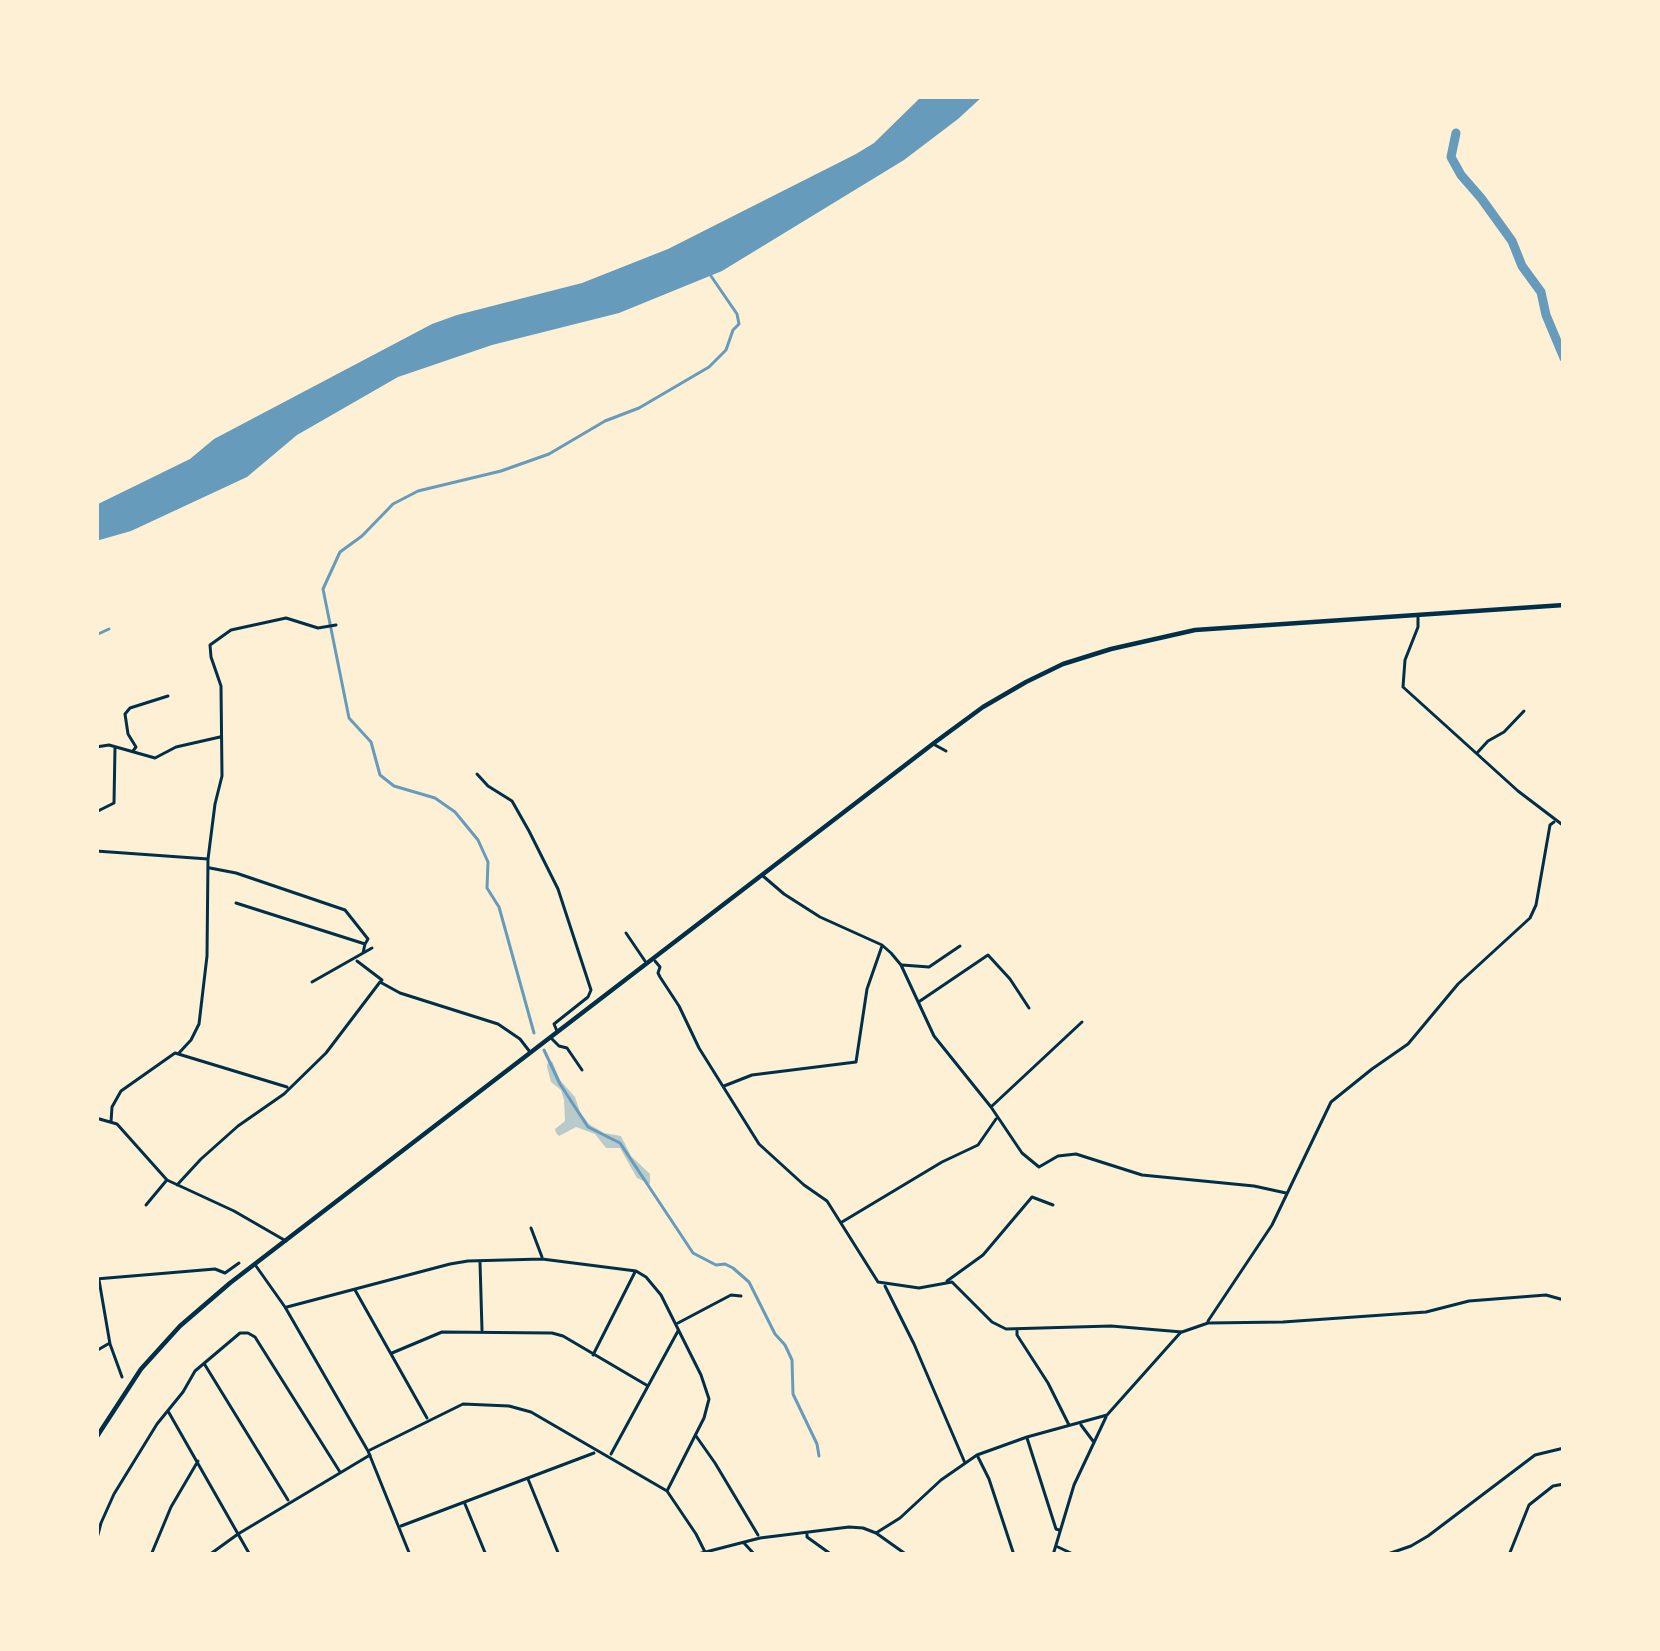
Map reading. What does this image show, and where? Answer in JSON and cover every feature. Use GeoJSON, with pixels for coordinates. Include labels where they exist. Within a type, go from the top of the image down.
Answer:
{"type":"FeatureCollection","features":[{"type":"Feature","properties":{"kind":"main road"},"geometry":{"type":"LineString","coordinates":[[96,1438],[116,1403],[190,1316],[934,743],[1026,682],[1111,649],[1196,631],[1564,605]]}},
{"type":"Feature","properties":{"kind":"street"},"geometry":{"type":"LineString","coordinates":[[1418,615],[1403,687],[1475,754],[1564,826]]}},
{"type":"Feature","properties":{"kind":"street"},"geometry":{"type":"LineString","coordinates":[[178,1054],[199,1024],[207,956],[208,859],[222,776],[221,686],[210,645],[231,630],[286,618],[318,628],[336,625]]}},
{"type":"Feature","properties":{"kind":"street"},"geometry":{"type":"LineString","coordinates":[[133,751],[136,747],[125,714],[130,708],[168,696]]}},
{"type":"Feature","properties":{"kind":"street"},"geometry":{"type":"LineString","coordinates":[[1475,754],[1524,711]]}},
{"type":"Feature","properties":{"kind":"street"},"geometry":{"type":"LineString","coordinates":[[96,747],[115,746],[155,758],[176,747],[221,736]]}},
{"type":"Feature","properties":{"kind":"street"},"geometry":{"type":"LineString","coordinates":[[934,743],[946,752]]}},
{"type":"Feature","properties":{"kind":"street"},"geometry":{"type":"LineString","coordinates":[[96,812],[114,803],[115,746]]}},
{"type":"Feature","properties":{"kind":"street"},"geometry":{"type":"LineString","coordinates":[[477,774],[512,801],[529,831],[558,890],[591,990],[554,1024],[557,1031]]}},
{"type":"Feature","properties":{"kind":"street"},"geometry":{"type":"LineString","coordinates":[[1208,1323],[1272,1225],[1331,1102],[1408,1044],[1458,984],[1530,918],[1550,825],[1556,820]]}},
{"type":"Feature","properties":{"kind":"street"},"geometry":{"type":"LineString","coordinates":[[96,851],[208,859]]}},
{"type":"Feature","properties":{"kind":"street"},"geometry":{"type":"LineString","coordinates":[[208,868],[345,910],[368,939],[363,953]]}},
{"type":"Feature","properties":{"kind":"street"},"geometry":{"type":"LineString","coordinates":[[761,875],[820,917],[882,945],[901,965],[934,1036],[1022,1153],[1039,1167],[1058,1156],[1076,1154],[1142,1175],[1286,1193]]}},
{"type":"Feature","properties":{"kind":"street"},"geometry":{"type":"LineString","coordinates":[[236,903],[365,944]]}},
{"type":"Feature","properties":{"kind":"street"},"geometry":{"type":"LineString","coordinates":[[626,933],[659,967],[699,1048],[759,1144],[826,1201],[878,1282],[919,1288],[952,1282],[999,1327],[1018,1329],[1111,1326],[1182,1332],[1208,1323],[1426,1312],[1469,1300],[1537,1296],[1564,1300]]}},
{"type":"Feature","properties":{"kind":"street"},"geometry":{"type":"LineString","coordinates":[[723,1087],[752,1075],[856,1062],[867,989],[882,945]]}},
{"type":"Feature","properties":{"kind":"street"},"geometry":{"type":"LineString","coordinates":[[901,965],[929,968],[960,946]]}},
{"type":"Feature","properties":{"kind":"street"},"geometry":{"type":"LineString","coordinates":[[312,982],[372,948]]}},
{"type":"Feature","properties":{"kind":"street"},"geometry":{"type":"LineString","coordinates":[[918,1002],[988,955],[1029,1008]]}},
{"type":"Feature","properties":{"kind":"street"},"geometry":{"type":"LineString","coordinates":[[177,1185],[238,1126],[326,1053],[382,979],[356,960]]}},
{"type":"Feature","properties":{"kind":"street"},"geometry":{"type":"LineString","coordinates":[[380,982],[498,1024],[530,1052]]}},
{"type":"Feature","properties":{"kind":"street"},"geometry":{"type":"LineString","coordinates":[[991,1107],[1082,1022]]}},
{"type":"Feature","properties":{"kind":"street"},"geometry":{"type":"LineString","coordinates":[[550,1036],[567,1048],[582,1070]]}},
{"type":"Feature","properties":{"kind":"street"},"geometry":{"type":"LineString","coordinates":[[111,1122],[112,1107],[121,1091],[175,1053],[289,1088]]}},
{"type":"Feature","properties":{"kind":"street"},"geometry":{"type":"LineString","coordinates":[[96,1118],[117,1124],[167,1180],[286,1241]]}},
{"type":"Feature","properties":{"kind":"street"},"geometry":{"type":"LineString","coordinates":[[840,1223],[978,1145],[997,1118]]}},
{"type":"Feature","properties":{"kind":"street"},"geometry":{"type":"LineString","coordinates":[[146,1205],[167,1180]]}},
{"type":"Feature","properties":{"kind":"street"},"geometry":{"type":"LineString","coordinates":[[947,1281],[983,1255],[1032,1197],[1053,1205]]}},
{"type":"Feature","properties":{"kind":"street"},"geometry":{"type":"LineString","coordinates":[[531,1228],[542,1258]]}},
{"type":"Feature","properties":{"kind":"street"},"geometry":{"type":"LineString","coordinates":[[285,1307],[480,1260],[542,1258],[636,1270],[653,1283],[708,1389],[704,1418],[667,1491]]}},
{"type":"Feature","properties":{"kind":"street"},"geometry":{"type":"LineString","coordinates":[[480,1260],[482,1332]]}},
{"type":"Feature","properties":{"kind":"street"},"geometry":{"type":"LineString","coordinates":[[122,1377],[98,1279],[214,1268],[225,1273],[239,1263]]}},
{"type":"Feature","properties":{"kind":"street"},"geometry":{"type":"LineString","coordinates":[[255,1264],[369,1453],[410,1555]]}},
{"type":"Feature","properties":{"kind":"street"},"geometry":{"type":"LineString","coordinates":[[230,1269],[237,1278]]}},
{"type":"Feature","properties":{"kind":"street"},"geometry":{"type":"LineString","coordinates":[[593,1355],[636,1270]]}},
{"type":"Feature","properties":{"kind":"street"},"geometry":{"type":"LineString","coordinates":[[884,1284],[965,1463]]}},
{"type":"Feature","properties":{"kind":"street"},"geometry":{"type":"LineString","coordinates":[[354,1289],[428,1420]]}},
{"type":"Feature","properties":{"kind":"street"},"geometry":{"type":"LineString","coordinates":[[676,1324],[731,1294],[741,1296]]}},
{"type":"Feature","properties":{"kind":"street"},"geometry":{"type":"LineString","coordinates":[[1018,1329],[1017,1335],[1069,1425]]}},
{"type":"Feature","properties":{"kind":"street"},"geometry":{"type":"LineString","coordinates":[[609,1457],[680,1330]]}},
{"type":"Feature","properties":{"kind":"street"},"geometry":{"type":"LineString","coordinates":[[392,1353],[442,1332],[552,1333],[648,1386]]}},
{"type":"Feature","properties":{"kind":"street"},"geometry":{"type":"LineString","coordinates":[[1053,1555],[1074,1485],[1106,1415],[1182,1332]]}},
{"type":"Feature","properties":{"kind":"street"},"geometry":{"type":"LineString","coordinates":[[96,1542],[114,1494],[157,1424],[195,1371],[240,1333],[255,1337],[340,1472]]}},
{"type":"Feature","properties":{"kind":"street"},"geometry":{"type":"LineString","coordinates":[[96,1351],[110,1343]]}},
{"type":"Feature","properties":{"kind":"street"},"geometry":{"type":"LineString","coordinates":[[203,1364],[290,1503]]}},
{"type":"Feature","properties":{"kind":"street"},"geometry":{"type":"LineString","coordinates":[[209,1555],[369,1453],[463,1404],[531,1412],[667,1491],[705,1552]]}},
{"type":"Feature","properties":{"kind":"street"},"geometry":{"type":"LineString","coordinates":[[168,1410],[250,1555]]}},
{"type":"Feature","properties":{"kind":"street"},"geometry":{"type":"LineString","coordinates":[[876,1533],[977,1455],[1106,1415]]}},
{"type":"Feature","properties":{"kind":"street"},"geometry":{"type":"LineString","coordinates":[[1080,1424],[1094,1443]]}},
{"type":"Feature","properties":{"kind":"street"},"geometry":{"type":"LineString","coordinates":[[695,1435],[760,1538]]}},
{"type":"Feature","properties":{"kind":"street"},"geometry":{"type":"LineString","coordinates":[[1027,1437],[1059,1530]]}},
{"type":"Feature","properties":{"kind":"street"},"geometry":{"type":"LineString","coordinates":[[1385,1555],[1427,1536],[1535,1455],[1564,1448]]}},
{"type":"Feature","properties":{"kind":"street"},"geometry":{"type":"LineString","coordinates":[[399,1526],[597,1450]]}},
{"type":"Feature","properties":{"kind":"street"},"geometry":{"type":"LineString","coordinates":[[977,1455],[1014,1555]]}},
{"type":"Feature","properties":{"kind":"street"},"geometry":{"type":"LineString","coordinates":[[151,1555],[198,1461]]}},
{"type":"Feature","properties":{"kind":"street"},"geometry":{"type":"LineString","coordinates":[[528,1478],[559,1555]]}},
{"type":"Feature","properties":{"kind":"street"},"geometry":{"type":"LineString","coordinates":[[1509,1555],[1529,1505],[1553,1486],[1564,1484]]}},
{"type":"Feature","properties":{"kind":"street"},"geometry":{"type":"LineString","coordinates":[[464,1502],[486,1555]]}},
{"type":"Feature","properties":{"kind":"street"},"geometry":{"type":"LineString","coordinates":[[694,1555],[760,1538],[862,1528],[907,1555]]}},
{"type":"Feature","properties":{"kind":"street"},"geometry":{"type":"LineString","coordinates":[[807,1531],[807,1537],[832,1555]]}},
{"type":"Feature","properties":{"kind":"street"},"geometry":{"type":"LineString","coordinates":[[743,1542],[755,1555]]}},
{"type":"Feature","properties":{"kind":"street"},"geometry":{"type":"LineString","coordinates":[[1056,1546],[1075,1555]]}},
{"type":"Feature","properties":{"kind":"shaded area"},"geometry":{"type":"Polygon","coordinates":[[[552,1061],[589,1124],[621,1136],[631,1156],[650,1174],[650,1184],[637,1178],[620,1148],[606,1148],[595,1134],[576,1127],[559,1136],[556,1133],[565,1121],[564,1100],[551,1082],[547,1064],[552,1061]]]}},
{"type":"Feature","properties":{"kind":"water"},"geometry":{"type":"Polygon","coordinates":[[[922,96],[983,96],[904,160],[722,271],[619,313],[492,345],[398,377],[297,435],[247,477],[131,531],[96,541],[96,505],[190,459],[214,439],[432,324],[582,283],[668,249],[856,154],[874,143],[922,96]]]}},
{"type":"Feature","properties":{"kind":"waterway"},"geometry":{"type":"LineString","coordinates":[[1456,133],[1451,157],[1512,241],[1522,266],[1541,292],[1564,358]]}},
{"type":"Feature","properties":{"kind":"waterway"},"geometry":{"type":"LineString","coordinates":[[534,1033],[499,907],[487,888],[488,862],[478,840],[455,812],[435,798],[394,786],[380,775],[371,742],[349,718],[323,589],[340,552],[393,504],[418,491],[549,454],[709,367],[726,350],[739,324],[711,276]]}},
{"type":"Feature","properties":{"kind":"waterway"},"geometry":{"type":"LineString","coordinates":[[96,635],[109,629]]}},
{"type":"Feature","properties":{"kind":"waterway"},"geometry":{"type":"LineString","coordinates":[[544,1050],[588,1127],[620,1143],[693,1253],[733,1268],[749,1282],[792,1360],[793,1394],[819,1456]]}}]}
